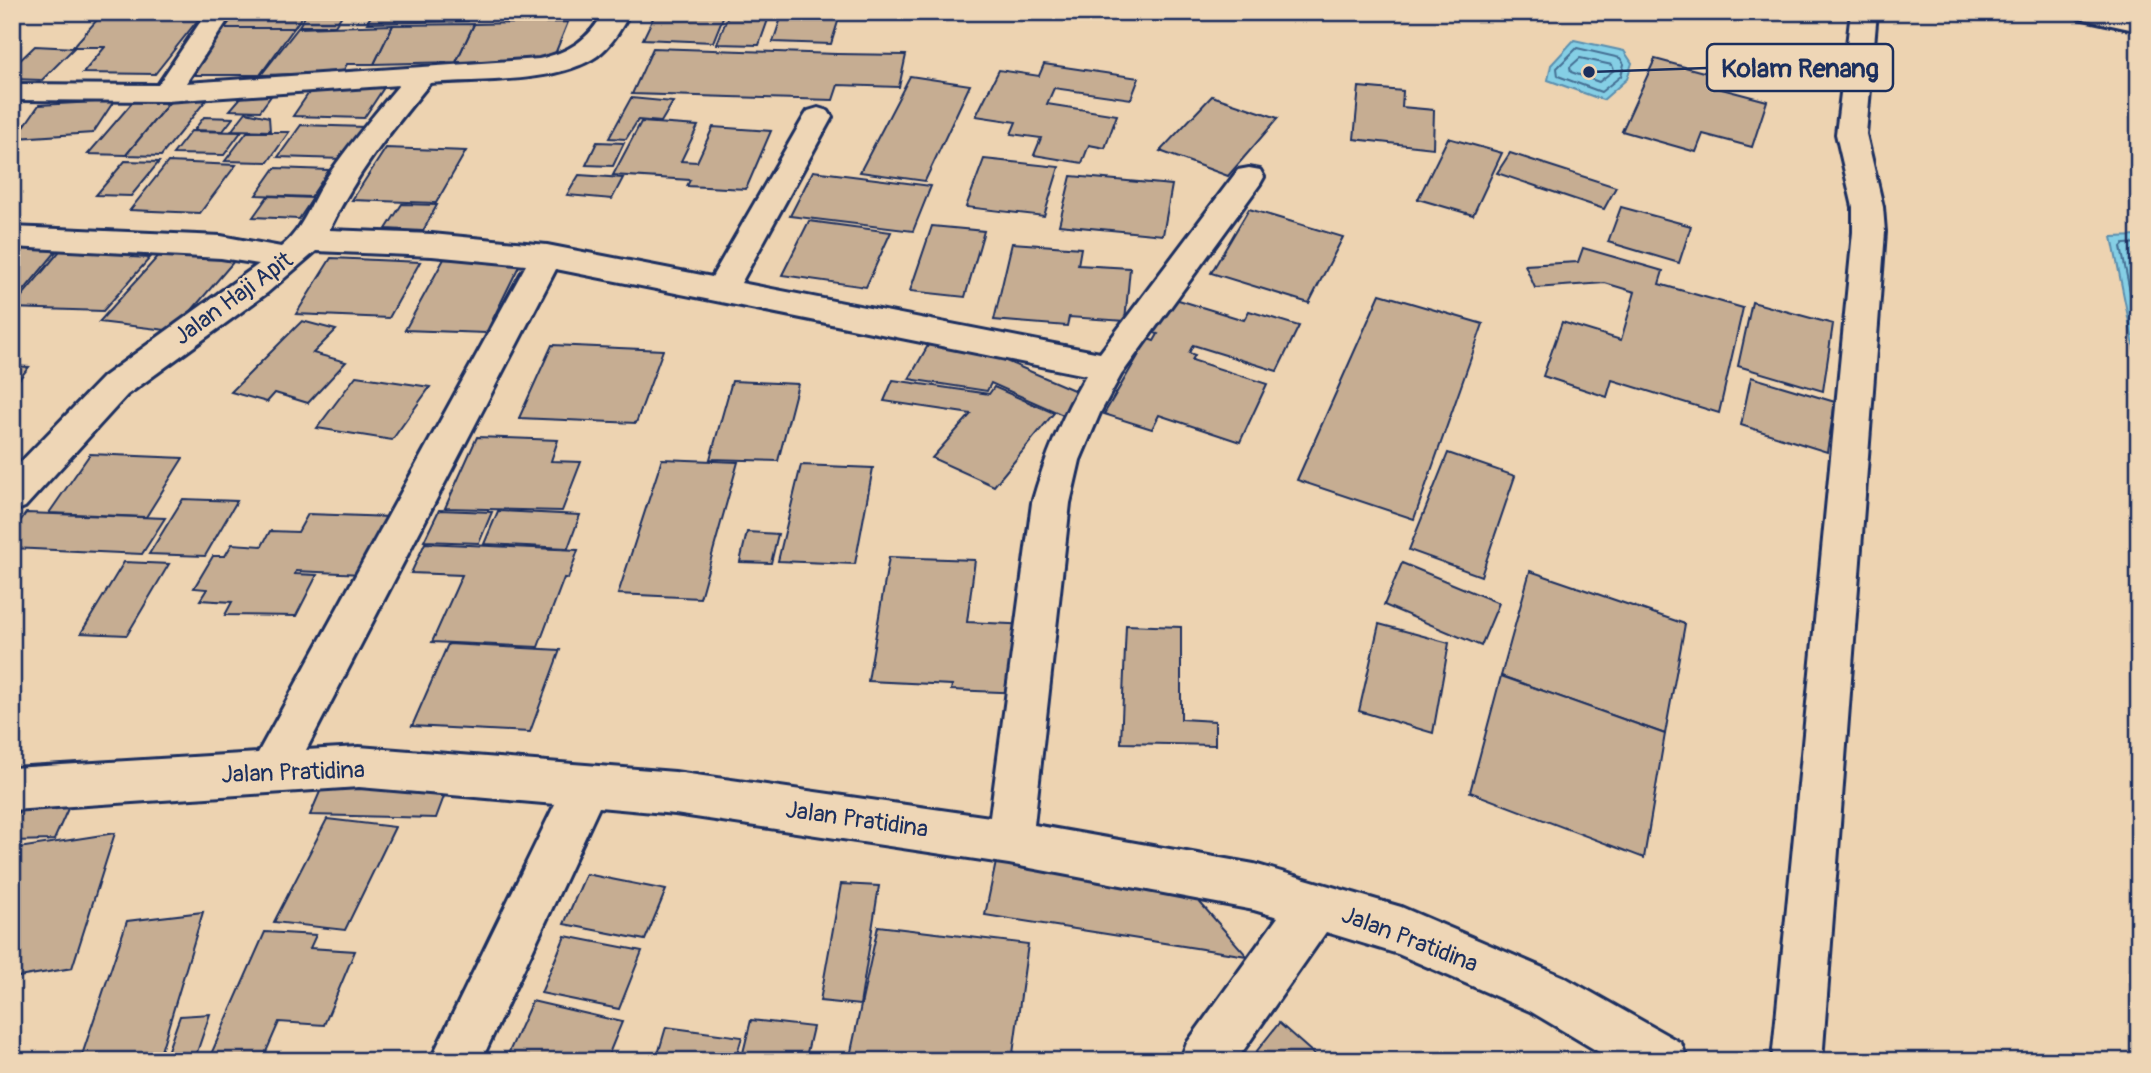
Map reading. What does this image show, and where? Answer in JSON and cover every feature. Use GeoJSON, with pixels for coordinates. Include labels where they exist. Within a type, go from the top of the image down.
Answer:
{"type":"FeatureCollection","features":[{"type":"Feature","properties":{"kind":"street"},"geometry":{"type":"LineString","coordinates":[[166,93],[220,12]]}},
{"type":"Feature","properties":{"kind":"street"},"geometry":{"type":"LineString","coordinates":[[12,92],[166,93],[539,67],[578,56],[595,46],[606,34],[617,12]]}},
{"type":"Feature","properties":{"kind":"street"},"geometry":{"type":"LineString","coordinates":[[1797,1061],[1869,232],[1868,207],[1851,134],[1864,12]]}},
{"type":"Feature","properties":{"kind":"street"},"geometry":{"type":"LineString","coordinates":[[2088,12],[2139,23]]}},
{"type":"Feature","properties":{"kind":"street","name":"Jalan Haji Apit"},"geometry":{"type":"LineString","coordinates":[[12,497],[115,386],[299,249],[358,153],[423,74]]}},
{"type":"Feature","properties":{"kind":"street"},"geometry":{"type":"LineString","coordinates":[[720,292],[818,117]]}},
{"type":"Feature","properties":{"kind":"street"},"geometry":{"type":"LineString","coordinates":[[1009,842],[1051,503],[1062,460],[1108,367],[1249,177]]}},
{"type":"Feature","properties":{"kind":"street"},"geometry":{"type":"LineString","coordinates":[[12,237],[299,249],[432,245],[547,256],[1108,367]]}},
{"type":"Feature","properties":{"kind":"street"},"geometry":{"type":"LineString","coordinates":[[271,772],[547,256]]}},
{"type":"Feature","properties":{"kind":"street","name":"Jalan Pratidina"},"geometry":{"type":"LineString","coordinates":[[12,789],[359,767],[675,793],[1009,842],[1254,887],[1401,931],[1547,993],[1663,1061]]}},
{"type":"Feature","properties":{"kind":"street"},"geometry":{"type":"LineString","coordinates":[[455,1061],[586,787]]}},
{"type":"Feature","properties":{"kind":"street"},"geometry":{"type":"LineString","coordinates":[[1205,1061],[1317,905]]}},
{"type":"Feature","properties":{"kind":"water"},"geometry":{"type":"Polygon","coordinates":[[[1574,40],[1624,51],[1632,63],[1627,79],[1603,100],[1548,80],[1551,65],[1574,40]]]}},
{"type":"Feature","properties":{"kind":"water"},"geometry":{"type":"Polygon","coordinates":[[[2139,236],[2139,372],[2112,237],[2139,236]]]}},
{"type":"Feature","properties":{"kind":"building"},"geometry":{"type":"Polygon","coordinates":[[[104,12],[204,12],[155,74],[83,73],[105,47],[73,47],[104,12]]]}},
{"type":"Feature","properties":{"kind":"building"},"geometry":{"type":"Polygon","coordinates":[[[237,12],[305,12],[294,28],[225,28],[237,12]]]}},
{"type":"Feature","properties":{"kind":"building"},"geometry":{"type":"Polygon","coordinates":[[[308,12],[344,12],[335,26],[299,26],[308,12]]]}},
{"type":"Feature","properties":{"kind":"building"},"geometry":{"type":"Polygon","coordinates":[[[373,12],[472,12],[468,21],[367,23],[373,12]]]}},
{"type":"Feature","properties":{"kind":"building"},"geometry":{"type":"Polygon","coordinates":[[[656,12],[725,12],[713,42],[643,39],[656,12]]]}},
{"type":"Feature","properties":{"kind":"building"},"geometry":{"type":"Polygon","coordinates":[[[783,12],[841,12],[831,44],[773,42],[783,12]]]}},
{"type":"Feature","properties":{"kind":"building"},"geometry":{"type":"Polygon","coordinates":[[[729,13],[770,14],[759,45],[717,44],[729,13]]]}},
{"type":"Feature","properties":{"kind":"building"},"geometry":{"type":"Polygon","coordinates":[[[568,22],[553,59],[456,62],[474,24],[568,22]]]}},
{"type":"Feature","properties":{"kind":"building"},"geometry":{"type":"Polygon","coordinates":[[[474,24],[456,62],[374,64],[393,25],[474,24]]]}},
{"type":"Feature","properties":{"kind":"building"},"geometry":{"type":"Polygon","coordinates":[[[393,25],[374,64],[347,64],[342,73],[261,75],[298,28],[393,25]]]}},
{"type":"Feature","properties":{"kind":"building"},"geometry":{"type":"Polygon","coordinates":[[[225,28],[294,28],[260,75],[188,75],[225,28]]]}},
{"type":"Feature","properties":{"kind":"building"},"geometry":{"type":"Polygon","coordinates":[[[35,46],[74,48],[42,80],[12,79],[12,68],[35,46]]]}},
{"type":"Feature","properties":{"kind":"building"},"geometry":{"type":"Polygon","coordinates":[[[653,48],[906,55],[899,87],[838,85],[833,100],[632,94],[653,48]]]}},
{"type":"Feature","properties":{"kind":"building"},"geometry":{"type":"Polygon","coordinates":[[[1655,59],[1722,77],[1718,88],[1767,101],[1752,147],[1703,134],[1696,152],[1622,131],[1655,59]]]}},
{"type":"Feature","properties":{"kind":"building"},"geometry":{"type":"Polygon","coordinates":[[[1044,64],[1139,78],[1131,99],[1054,88],[1047,104],[1117,115],[1105,148],[1089,145],[1082,163],[1034,155],[1041,138],[1011,134],[1016,122],[976,116],[999,70],[1039,76],[1044,64]]]}},
{"type":"Feature","properties":{"kind":"building"},"geometry":{"type":"Polygon","coordinates":[[[910,76],[970,85],[925,181],[860,172],[910,76]]]}},
{"type":"Feature","properties":{"kind":"building"},"geometry":{"type":"Polygon","coordinates":[[[315,84],[385,86],[364,118],[293,116],[315,84]]]}},
{"type":"Feature","properties":{"kind":"building"},"geometry":{"type":"Polygon","coordinates":[[[1359,87],[1403,91],[1402,107],[1434,110],[1433,148],[1354,139],[1359,87]]]}},
{"type":"Feature","properties":{"kind":"building"},"geometry":{"type":"Polygon","coordinates":[[[243,95],[271,96],[260,111],[230,110],[243,95]]]}},
{"type":"Feature","properties":{"kind":"building"},"geometry":{"type":"Polygon","coordinates":[[[1212,96],[1278,118],[1228,176],[1160,151],[1212,96]]]}},
{"type":"Feature","properties":{"kind":"building"},"geometry":{"type":"Polygon","coordinates":[[[137,97],[173,98],[126,155],[88,154],[137,97]]]}},
{"type":"Feature","properties":{"kind":"building"},"geometry":{"type":"Polygon","coordinates":[[[173,98],[207,99],[161,156],[126,155],[173,98]]]}},
{"type":"Feature","properties":{"kind":"building"},"geometry":{"type":"Polygon","coordinates":[[[631,98],[673,102],[661,122],[638,120],[626,139],[609,138],[631,98]]]}},
{"type":"Feature","properties":{"kind":"building"},"geometry":{"type":"Polygon","coordinates":[[[114,101],[93,133],[16,138],[39,105],[114,101]]]}},
{"type":"Feature","properties":{"kind":"building"},"geometry":{"type":"Polygon","coordinates":[[[246,112],[269,117],[270,131],[232,130],[246,112]]]}},
{"type":"Feature","properties":{"kind":"building"},"geometry":{"type":"Polygon","coordinates":[[[204,117],[233,118],[223,131],[194,130],[204,117]]]}},
{"type":"Feature","properties":{"kind":"building"},"geometry":{"type":"Polygon","coordinates":[[[641,122],[698,126],[681,161],[697,162],[713,127],[771,131],[746,189],[687,186],[690,180],[613,175],[641,122]]]}},
{"type":"Feature","properties":{"kind":"building"},"geometry":{"type":"Polygon","coordinates":[[[301,125],[364,127],[343,159],[278,157],[301,125]]]}},
{"type":"Feature","properties":{"kind":"building"},"geometry":{"type":"Polygon","coordinates":[[[191,131],[241,132],[224,155],[173,154],[191,131]]]}},
{"type":"Feature","properties":{"kind":"building"},"geometry":{"type":"Polygon","coordinates":[[[247,132],[289,132],[268,162],[225,161],[247,132]]]}},
{"type":"Feature","properties":{"kind":"building"},"geometry":{"type":"Polygon","coordinates":[[[1448,138],[1502,153],[1473,215],[1418,199],[1448,138]]]}},
{"type":"Feature","properties":{"kind":"building"},"geometry":{"type":"Polygon","coordinates":[[[597,142],[624,143],[613,166],[586,165],[597,142]]]}},
{"type":"Feature","properties":{"kind":"building"},"geometry":{"type":"Polygon","coordinates":[[[386,148],[466,151],[436,203],[352,200],[386,148]]]}},
{"type":"Feature","properties":{"kind":"building"},"geometry":{"type":"Polygon","coordinates":[[[1510,153],[1616,187],[1604,209],[1497,173],[1510,153]]]}},
{"type":"Feature","properties":{"kind":"building"},"geometry":{"type":"Polygon","coordinates":[[[984,159],[1059,167],[1044,216],[966,207],[984,159]]]}},
{"type":"Feature","properties":{"kind":"building"},"geometry":{"type":"Polygon","coordinates":[[[125,161],[159,162],[131,196],[96,195],[125,161]]]}},
{"type":"Feature","properties":{"kind":"building"},"geometry":{"type":"Polygon","coordinates":[[[168,162],[236,165],[200,213],[130,210],[168,162]]]}},
{"type":"Feature","properties":{"kind":"building"},"geometry":{"type":"Polygon","coordinates":[[[275,168],[329,170],[311,197],[256,195],[275,168]]]}},
{"type":"Feature","properties":{"kind":"building"},"geometry":{"type":"Polygon","coordinates":[[[813,171],[931,186],[913,231],[790,216],[813,171]]]}},
{"type":"Feature","properties":{"kind":"building"},"geometry":{"type":"Polygon","coordinates":[[[579,175],[623,178],[612,199],[567,195],[579,175]]]}},
{"type":"Feature","properties":{"kind":"building"},"geometry":{"type":"Polygon","coordinates":[[[1071,176],[1172,185],[1163,235],[1059,225],[1071,176]]]}},
{"type":"Feature","properties":{"kind":"building"},"geometry":{"type":"Polygon","coordinates":[[[268,196],[313,198],[299,219],[253,217],[268,196]]]}},
{"type":"Feature","properties":{"kind":"building"},"geometry":{"type":"Polygon","coordinates":[[[402,204],[437,205],[423,231],[386,229],[402,204]]]}},
{"type":"Feature","properties":{"kind":"building"},"geometry":{"type":"Polygon","coordinates":[[[1621,207],[1691,226],[1679,263],[1608,242],[1621,207]]]}},
{"type":"Feature","properties":{"kind":"building"},"geometry":{"type":"Polygon","coordinates":[[[1249,209],[1343,237],[1309,303],[1211,273],[1249,209]]]}},
{"type":"Feature","properties":{"kind":"building"},"geometry":{"type":"Polygon","coordinates":[[[809,221],[891,232],[866,287],[782,275],[809,221]]]}},
{"type":"Feature","properties":{"kind":"building"},"geometry":{"type":"Polygon","coordinates":[[[932,226],[984,231],[965,297],[910,291],[932,226]]]}},
{"type":"Feature","properties":{"kind":"building"},"geometry":{"type":"Polygon","coordinates":[[[1012,243],[1081,248],[1078,265],[1130,268],[1125,321],[1069,317],[1067,326],[994,320],[1012,243]]]}},
{"type":"Feature","properties":{"kind":"building"},"geometry":{"type":"Polygon","coordinates":[[[12,245],[60,247],[12,305],[12,245]]]}},
{"type":"Feature","properties":{"kind":"building"},"geometry":{"type":"Polygon","coordinates":[[[64,246],[138,249],[132,257],[150,258],[103,311],[12,308],[64,246]]]}},
{"type":"Feature","properties":{"kind":"building"},"geometry":{"type":"Polygon","coordinates":[[[1583,248],[1663,271],[1659,284],[1743,308],[1719,413],[1612,380],[1607,397],[1543,376],[1562,322],[1621,340],[1635,292],[1605,283],[1535,288],[1525,265],[1578,262],[1583,248]]]}},
{"type":"Feature","properties":{"kind":"building"},"geometry":{"type":"Polygon","coordinates":[[[162,252],[235,260],[174,331],[99,322],[162,252]]]}},
{"type":"Feature","properties":{"kind":"building"},"geometry":{"type":"Polygon","coordinates":[[[331,258],[420,262],[389,318],[296,314],[331,258]]]}},
{"type":"Feature","properties":{"kind":"building"},"geometry":{"type":"Polygon","coordinates":[[[444,259],[521,262],[486,333],[405,330],[444,259]]]}},
{"type":"Feature","properties":{"kind":"building"},"geometry":{"type":"Polygon","coordinates":[[[1380,294],[1483,324],[1414,519],[1297,480],[1380,294]]]}},
{"type":"Feature","properties":{"kind":"building"},"geometry":{"type":"Polygon","coordinates":[[[1172,298],[1244,320],[1249,311],[1299,326],[1277,371],[1193,345],[1189,353],[1195,355],[1192,360],[1267,384],[1240,442],[1159,415],[1152,429],[1104,414],[1148,339],[1154,341],[1158,334],[1151,332],[1172,298]]]}},
{"type":"Feature","properties":{"kind":"building"},"geometry":{"type":"Polygon","coordinates":[[[1752,302],[1833,324],[1823,391],[1738,366],[1752,302]]]}},
{"type":"Feature","properties":{"kind":"building"},"geometry":{"type":"Polygon","coordinates":[[[302,321],[336,330],[313,353],[346,362],[308,403],[275,393],[267,402],[231,392],[302,321]]]}},
{"type":"Feature","properties":{"kind":"building"},"geometry":{"type":"Polygon","coordinates":[[[931,340],[1003,352],[999,358],[1090,397],[1072,419],[991,383],[987,391],[909,379],[931,340]]]}},
{"type":"Feature","properties":{"kind":"building"},"geometry":{"type":"Polygon","coordinates":[[[552,345],[663,350],[636,423],[519,418],[552,345]]]}},
{"type":"Feature","properties":{"kind":"building"},"geometry":{"type":"Polygon","coordinates":[[[12,366],[29,367],[12,388],[12,366]]]}},
{"type":"Feature","properties":{"kind":"building"},"geometry":{"type":"Polygon","coordinates":[[[356,376],[430,387],[392,440],[317,428],[356,376]]]}},
{"type":"Feature","properties":{"kind":"building"},"geometry":{"type":"Polygon","coordinates":[[[1751,377],[1835,402],[1827,452],[1741,425],[1751,377]]]}},
{"type":"Feature","properties":{"kind":"building"},"geometry":{"type":"Polygon","coordinates":[[[893,380],[989,394],[994,387],[1054,413],[994,486],[932,458],[971,414],[884,401],[893,380]]]}},
{"type":"Feature","properties":{"kind":"building"},"geometry":{"type":"Polygon","coordinates":[[[732,381],[798,384],[778,461],[710,459],[732,381]]]}},
{"type":"Feature","properties":{"kind":"building"},"geometry":{"type":"Polygon","coordinates":[[[477,437],[558,440],[551,461],[581,462],[562,511],[445,508],[477,437]]]}},
{"type":"Feature","properties":{"kind":"building"},"geometry":{"type":"Polygon","coordinates":[[[1448,453],[1515,476],[1481,576],[1409,550],[1448,453]]]}},
{"type":"Feature","properties":{"kind":"building"},"geometry":{"type":"Polygon","coordinates":[[[90,454],[183,458],[146,517],[49,513],[90,454]]]}},
{"type":"Feature","properties":{"kind":"building"},"geometry":{"type":"Polygon","coordinates":[[[662,459],[738,462],[700,598],[618,594],[662,459]]]}},
{"type":"Feature","properties":{"kind":"building"},"geometry":{"type":"Polygon","coordinates":[[[801,465],[873,468],[855,564],[778,561],[801,465]]]}},
{"type":"Feature","properties":{"kind":"building"},"geometry":{"type":"Polygon","coordinates":[[[183,499],[237,501],[205,556],[149,554],[183,499]]]}},
{"type":"Feature","properties":{"kind":"building"},"geometry":{"type":"Polygon","coordinates":[[[439,510],[492,512],[479,543],[424,541],[439,510]]]}},
{"type":"Feature","properties":{"kind":"building"},"geometry":{"type":"Polygon","coordinates":[[[498,511],[580,515],[568,548],[484,544],[498,511]]]}},
{"type":"Feature","properties":{"kind":"building"},"geometry":{"type":"Polygon","coordinates":[[[26,513],[165,518],[142,554],[12,548],[12,533],[26,513]]]}},
{"type":"Feature","properties":{"kind":"building"},"geometry":{"type":"Polygon","coordinates":[[[308,514],[391,517],[363,574],[296,571],[295,574],[317,575],[296,616],[225,615],[232,602],[200,600],[207,589],[194,588],[213,556],[225,556],[232,544],[262,546],[270,531],[298,532],[308,514]]]}},
{"type":"Feature","properties":{"kind":"building"},"geometry":{"type":"Polygon","coordinates":[[[747,532],[778,534],[771,563],[740,562],[747,532]]]}},
{"type":"Feature","properties":{"kind":"building"},"geometry":{"type":"Polygon","coordinates":[[[425,543],[578,550],[568,579],[564,578],[538,647],[432,642],[462,575],[411,573],[425,543]]]}},
{"type":"Feature","properties":{"kind":"building"},"geometry":{"type":"Polygon","coordinates":[[[889,557],[975,560],[967,622],[1031,625],[1025,693],[951,690],[952,685],[868,681],[889,557]]]}},
{"type":"Feature","properties":{"kind":"building"},"geometry":{"type":"Polygon","coordinates":[[[124,562],[169,564],[127,635],[81,633],[124,562]]]}},
{"type":"Feature","properties":{"kind":"building"},"geometry":{"type":"Polygon","coordinates":[[[1402,563],[1499,603],[1481,646],[1384,605],[1402,563]]]}},
{"type":"Feature","properties":{"kind":"building"},"geometry":{"type":"Polygon","coordinates":[[[1530,571],[1685,624],[1665,734],[1501,676],[1530,571]]]}},
{"type":"Feature","properties":{"kind":"building"},"geometry":{"type":"Polygon","coordinates":[[[1379,624],[1449,643],[1433,733],[1359,711],[1379,624]]]}},
{"type":"Feature","properties":{"kind":"building"},"geometry":{"type":"Polygon","coordinates":[[[1126,625],[1181,627],[1181,719],[1215,721],[1215,745],[1121,743],[1126,625]]]}},
{"type":"Feature","properties":{"kind":"building"},"geometry":{"type":"Polygon","coordinates":[[[448,644],[560,650],[530,732],[412,726],[448,644]]]}},
{"type":"Feature","properties":{"kind":"building"},"geometry":{"type":"Polygon","coordinates":[[[1501,676],[1665,734],[1644,858],[1470,792],[1501,676]]]}},
{"type":"Feature","properties":{"kind":"building"},"geometry":{"type":"Polygon","coordinates":[[[325,780],[449,783],[436,818],[310,815],[325,780]]]}},
{"type":"Feature","properties":{"kind":"building"},"geometry":{"type":"Polygon","coordinates":[[[70,804],[54,840],[12,841],[12,825],[22,806],[70,804]]]}},
{"type":"Feature","properties":{"kind":"building"},"geometry":{"type":"Polygon","coordinates":[[[327,819],[395,827],[345,930],[274,922],[327,819]]]}},
{"type":"Feature","properties":{"kind":"building"},"geometry":{"type":"Polygon","coordinates":[[[115,833],[72,968],[12,978],[12,849],[115,833]]]}},
{"type":"Feature","properties":{"kind":"building"},"geometry":{"type":"Polygon","coordinates":[[[996,862],[1189,890],[1247,956],[985,915],[996,862]]]}},
{"type":"Feature","properties":{"kind":"building"},"geometry":{"type":"Polygon","coordinates":[[[586,874],[666,890],[645,940],[564,924],[586,874]]]}},
{"type":"Feature","properties":{"kind":"building"},"geometry":{"type":"Polygon","coordinates":[[[841,884],[879,886],[860,1005],[820,1001],[841,884]]]}},
{"type":"Feature","properties":{"kind":"building"},"geometry":{"type":"Polygon","coordinates":[[[203,912],[158,1061],[80,1061],[127,921],[203,912]]]}},
{"type":"Feature","properties":{"kind":"building"},"geometry":{"type":"Polygon","coordinates":[[[878,926],[1028,944],[1012,1061],[849,1061],[878,926]]]}},
{"type":"Feature","properties":{"kind":"building"},"geometry":{"type":"Polygon","coordinates":[[[265,932],[316,935],[310,948],[355,951],[324,1025],[279,1022],[262,1061],[208,1061],[265,932]]]}},
{"type":"Feature","properties":{"kind":"building"},"geometry":{"type":"Polygon","coordinates":[[[565,936],[642,951],[619,1009],[541,993],[565,936]]]}},
{"type":"Feature","properties":{"kind":"building"},"geometry":{"type":"Polygon","coordinates":[[[532,1001],[622,1022],[606,1061],[505,1061],[532,1001]]]}},
{"type":"Feature","properties":{"kind":"building"},"geometry":{"type":"Polygon","coordinates":[[[210,1014],[194,1061],[164,1061],[180,1016],[210,1014]]]}},
{"type":"Feature","properties":{"kind":"building"},"geometry":{"type":"Polygon","coordinates":[[[751,1020],[813,1027],[805,1061],[741,1061],[751,1020]]]}},
{"type":"Feature","properties":{"kind":"building"},"geometry":{"type":"Polygon","coordinates":[[[1279,1023],[1322,1061],[1249,1061],[1279,1023]]]}},
{"type":"Feature","properties":{"kind":"building"},"geometry":{"type":"Polygon","coordinates":[[[666,1027],[742,1037],[735,1061],[656,1061],[666,1027]]]}},
{"type":"Feature","properties":{"kind":"place","name":"Kolam Renang"},"geometry":{"type":"Point","coordinates":[1589,72]}}]}
